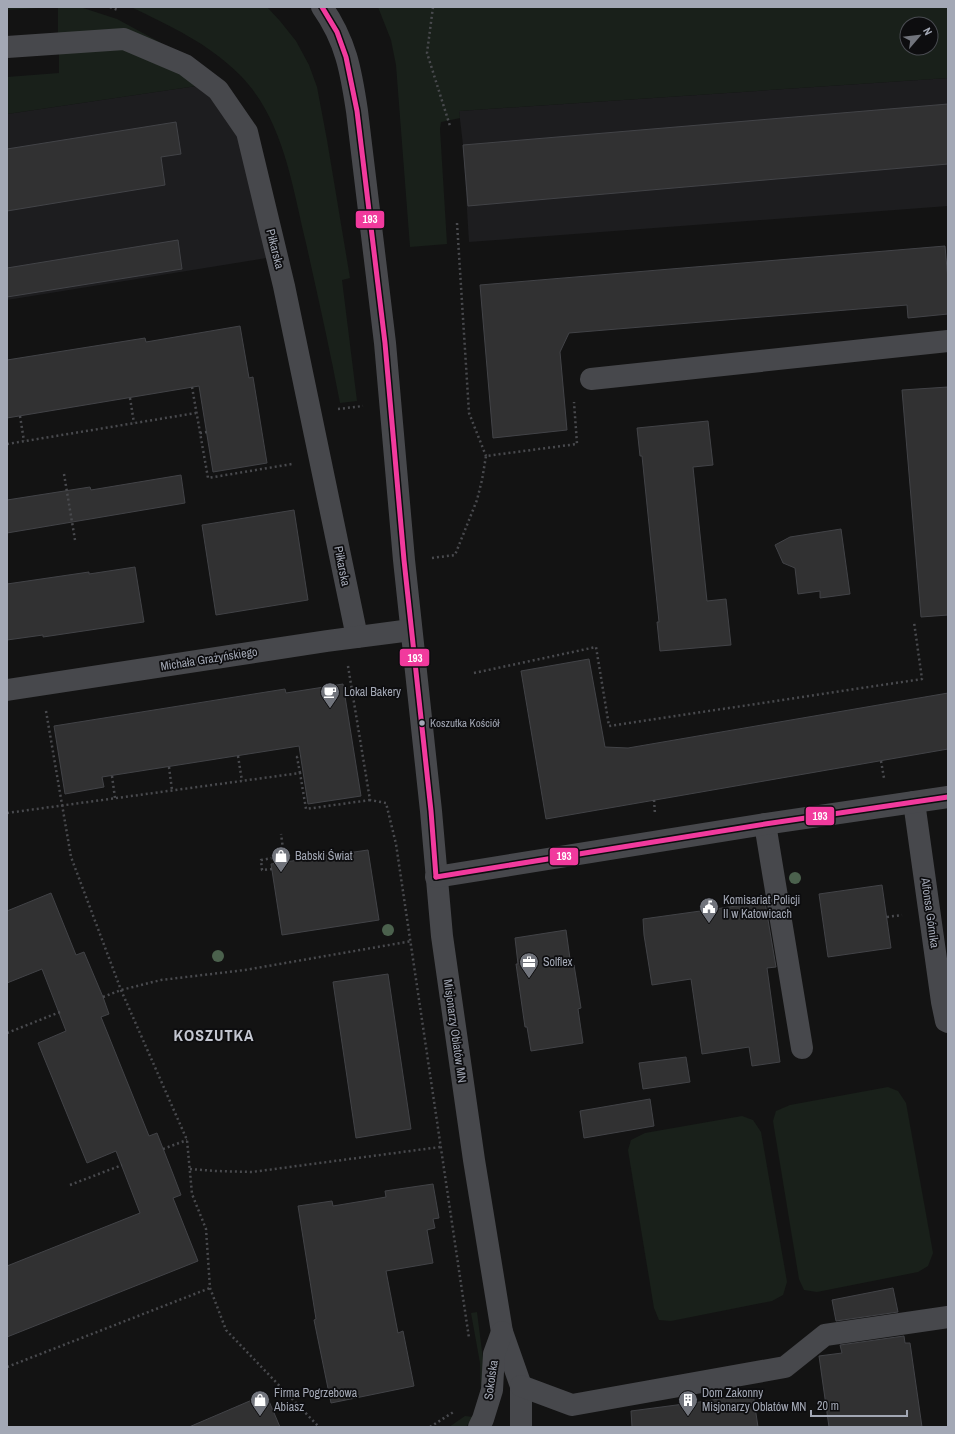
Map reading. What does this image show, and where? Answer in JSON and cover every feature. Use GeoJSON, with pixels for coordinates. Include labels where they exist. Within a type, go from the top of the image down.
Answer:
{"type":"FeatureCollection","features":[{"type":"Feature","properties":{"kind":"street","name":"Misjonarzy Oblatów MN"},"geometry":{"type":"LineString","coordinates":[[322,7],[339,35],[345,50],[352,76],[357,111],[385,343],[411,630],[431,812],[442,936],[472,1145],[502,1332],[521,1386],[520,1427]]}},
{"type":"Feature","properties":{"kind":"street","name":"Piłkarska"},"geometry":{"type":"LineString","coordinates":[[7,47],[124,40],[185,65],[218,90],[247,132],[284,286],[357,637]]}},
{"type":"Feature","properties":{"kind":"street"},"geometry":{"type":"LineString","coordinates":[[591,379],[948,341]]}},
{"type":"Feature","properties":{"kind":"street","name":"Michała Grażyńskiego"},"geometry":{"type":"LineString","coordinates":[[7,690],[411,630]]}},
{"type":"Feature","properties":{"kind":"street"},"geometry":{"type":"LineString","coordinates":[[436,877],[765,824],[948,797]]}},
{"type":"Feature","properties":{"kind":"street","name":"Alfonsa Górnika"},"geometry":{"type":"LineString","coordinates":[[914,802],[942,1002],[946,1021],[948,1022]]}},
{"type":"Feature","properties":{"kind":"street"},"geometry":{"type":"LineString","coordinates":[[765,824],[802,1048]]}},
{"type":"Feature","properties":{"kind":"street"},"geometry":{"type":"LineString","coordinates":[[521,1386],[572,1405],[785,1367],[825,1335],[948,1317]]}},
{"type":"Feature","properties":{"kind":"street","name":"Sokolska"},"geometry":{"type":"LineString","coordinates":[[479,1427],[492,1390],[494,1354],[502,1332]]}},
{"type":"Feature","properties":{"kind":"path"},"geometry":{"type":"LineString","coordinates":[[433,7],[426,53],[450,126]]}},
{"type":"Feature","properties":{"kind":"path"},"geometry":{"type":"LineString","coordinates":[[432,558],[455,555],[477,500],[486,456],[468,413],[457,223]]}},
{"type":"Feature","properties":{"kind":"path"},"geometry":{"type":"LineString","coordinates":[[486,456],[577,444],[573,381],[591,379]]}},
{"type":"Feature","properties":{"kind":"path"},"geometry":{"type":"LineString","coordinates":[[192,387],[208,478],[320,460]]}},
{"type":"Feature","properties":{"kind":"path"},"geometry":{"type":"LineString","coordinates":[[130,398],[134,423]]}},
{"type":"Feature","properties":{"kind":"path"},"geometry":{"type":"LineString","coordinates":[[334,410],[364,406]]}},
{"type":"Feature","properties":{"kind":"path"},"geometry":{"type":"LineString","coordinates":[[7,444],[196,413]]}},
{"type":"Feature","properties":{"kind":"path"},"geometry":{"type":"LineString","coordinates":[[20,416],[24,441]]}},
{"type":"Feature","properties":{"kind":"path"},"geometry":{"type":"LineString","coordinates":[[200,433],[207,432]]}},
{"type":"Feature","properties":{"kind":"path"},"geometry":{"type":"LineString","coordinates":[[64,474],[75,540]]}},
{"type":"Feature","properties":{"kind":"path"},"geometry":{"type":"LineString","coordinates":[[474,673],[596,647],[609,726],[922,679],[914,622]]}},
{"type":"Feature","properties":{"kind":"path"},"geometry":{"type":"LineString","coordinates":[[348,663],[370,800]]}},
{"type":"Feature","properties":{"kind":"path"},"geometry":{"type":"LineString","coordinates":[[46,710],[71,857],[121,990],[187,1140],[192,1194],[206,1229],[210,1288],[226,1330],[319,1427]]}},
{"type":"Feature","properties":{"kind":"path"},"geometry":{"type":"LineString","coordinates":[[238,756],[242,781]]}},
{"type":"Feature","properties":{"kind":"path"},"geometry":{"type":"LineString","coordinates":[[301,756],[296,757],[306,809],[370,800],[386,803],[396,844],[470,1342]]}},
{"type":"Feature","properties":{"kind":"path"},"geometry":{"type":"LineString","coordinates":[[881,761],[885,783]]}},
{"type":"Feature","properties":{"kind":"path"},"geometry":{"type":"LineString","coordinates":[[169,767],[172,790]]}},
{"type":"Feature","properties":{"kind":"path"},"geometry":{"type":"LineString","coordinates":[[7,813],[300,773]]}},
{"type":"Feature","properties":{"kind":"path"},"geometry":{"type":"LineString","coordinates":[[112,776],[115,798]]}},
{"type":"Feature","properties":{"kind":"path"},"geometry":{"type":"LineString","coordinates":[[654,800],[656,820]]}},
{"type":"Feature","properties":{"kind":"path"},"geometry":{"type":"LineString","coordinates":[[272,869],[262,870],[261,860],[284,856],[281,834]]}},
{"type":"Feature","properties":{"kind":"path"},"geometry":{"type":"LineString","coordinates":[[103,997],[121,990],[161,980],[245,970],[417,940]]}},
{"type":"Feature","properties":{"kind":"path"},"geometry":{"type":"LineString","coordinates":[[7,1033],[60,1012]]}},
{"type":"Feature","properties":{"kind":"path"},"geometry":{"type":"LineString","coordinates":[[163,1149],[187,1140]]}},
{"type":"Feature","properties":{"kind":"path"},"geometry":{"type":"LineString","coordinates":[[190,1169],[252,1172],[440,1147]]}},
{"type":"Feature","properties":{"kind":"path"},"geometry":{"type":"LineString","coordinates":[[70,1185],[122,1165]]}},
{"type":"Feature","properties":{"kind":"path"},"geometry":{"type":"LineString","coordinates":[[7,1367],[210,1288]]}},
{"type":"Feature","properties":{"kind":"path"},"geometry":{"type":"LineString","coordinates":[[430,1427],[460,1407]]}},
{"type":"Feature","properties":{"kind":"shaded area"},"geometry":{"type":"Polygon","coordinates":[[[7,7],[55,7],[7,10],[7,7]]]}},
{"type":"Feature","properties":{"kind":"shaded area"},"geometry":{"type":"Polygon","coordinates":[[[58,7],[80,7],[117,19],[187,57],[58,33],[58,7]]]}},
{"type":"Feature","properties":{"kind":"shaded area"},"geometry":{"type":"Polygon","coordinates":[[[131,7],[267,7],[296,41],[309,65],[317,87],[327,140],[350,278],[342,280],[357,401],[340,403],[291,177],[277,134],[267,113],[256,94],[241,76],[216,54],[189,37],[131,7]]]}},
{"type":"Feature","properties":{"kind":"shaded area"},"geometry":{"type":"Polygon","coordinates":[[[378,7],[948,7],[948,78],[459,111],[460,118],[441,122],[440,129],[447,244],[410,247],[396,65],[391,40],[378,7]]]}},
{"type":"Feature","properties":{"kind":"shaded area"},"geometry":{"type":"Polygon","coordinates":[[[121,48],[203,85],[7,114],[7,77],[59,73],[59,52],[121,48]]]}},
{"type":"Feature","properties":{"kind":"shaded area"},"geometry":{"type":"Polygon","coordinates":[[[948,78],[948,206],[469,242],[463,145],[459,111],[948,78]]]}},
{"type":"Feature","properties":{"kind":"shaded area"},"geometry":{"type":"Polygon","coordinates":[[[203,85],[244,134],[273,257],[7,300],[7,114],[203,85]]]}},
{"type":"Feature","properties":{"kind":"shaded area"},"geometry":{"type":"Polygon","coordinates":[[[888,1087],[898,1091],[906,1103],[933,1253],[928,1266],[918,1272],[817,1292],[804,1290],[799,1279],[773,1121],[776,1111],[790,1105],[888,1087]]]}},
{"type":"Feature","properties":{"kind":"shaded area"},"geometry":{"type":"Polygon","coordinates":[[[742,1116],[753,1120],[761,1132],[787,1282],[783,1295],[772,1301],[671,1321],[659,1320],[654,1308],[628,1150],[631,1140],[645,1133],[742,1116]]]}},
{"type":"Feature","properties":{"kind":"shaded area"},"geometry":{"type":"Polygon","coordinates":[[[477,1312],[484,1367],[481,1395],[480,1363],[471,1313],[477,1312]]]}},
{"type":"Feature","properties":{"kind":"shaded area"},"geometry":{"type":"Polygon","coordinates":[[[465,1416],[473,1417],[466,1427],[449,1427],[465,1416]]]}},
{"type":"Feature","properties":{"kind":"building"},"geometry":{"type":"Polygon","coordinates":[[[948,104],[948,164],[468,206],[463,145],[948,104]]]}},
{"type":"Feature","properties":{"kind":"building"},"geometry":{"type":"Polygon","coordinates":[[[176,122],[181,154],[161,157],[165,185],[7,211],[7,149],[176,122]]]}},
{"type":"Feature","properties":{"kind":"building"},"geometry":{"type":"Polygon","coordinates":[[[178,240],[182,269],[7,297],[7,268],[178,240]]]}},
{"type":"Feature","properties":{"kind":"building"},"geometry":{"type":"Polygon","coordinates":[[[945,246],[948,280],[948,314],[908,318],[907,305],[569,333],[560,352],[567,430],[493,438],[480,285],[945,246]]]}},
{"type":"Feature","properties":{"kind":"building"},"geometry":{"type":"Polygon","coordinates":[[[240,326],[249,378],[253,377],[267,463],[213,472],[199,386],[7,418],[7,360],[145,338],[146,342],[240,326]]]}},
{"type":"Feature","properties":{"kind":"building"},"geometry":{"type":"Polygon","coordinates":[[[948,387],[948,615],[921,617],[902,390],[948,387]]]}},
{"type":"Feature","properties":{"kind":"building"},"geometry":{"type":"Polygon","coordinates":[[[708,421],[713,465],[693,467],[707,601],[726,599],[731,645],[660,651],[657,622],[659,622],[642,456],[640,456],[637,428],[708,421]]]}},
{"type":"Feature","properties":{"kind":"building"},"geometry":{"type":"Polygon","coordinates":[[[181,475],[185,503],[7,533],[7,500],[90,487],[91,490],[181,475]]]}},
{"type":"Feature","properties":{"kind":"building"},"geometry":{"type":"Polygon","coordinates":[[[294,510],[308,600],[216,615],[202,525],[294,510]]]}},
{"type":"Feature","properties":{"kind":"building"},"geometry":{"type":"Polygon","coordinates":[[[841,529],[850,594],[820,598],[820,591],[798,594],[795,568],[783,563],[775,545],[790,537],[841,529]]]}},
{"type":"Feature","properties":{"kind":"building"},"geometry":{"type":"Polygon","coordinates":[[[135,567],[144,622],[43,637],[43,635],[7,640],[7,584],[135,567]]]}},
{"type":"Feature","properties":{"kind":"building"},"geometry":{"type":"Polygon","coordinates":[[[589,659],[605,747],[628,748],[948,693],[948,749],[546,819],[521,671],[589,659]]]}},
{"type":"Feature","properties":{"kind":"building"},"geometry":{"type":"Polygon","coordinates":[[[343,684],[361,796],[308,804],[299,746],[102,777],[104,787],[65,794],[54,726],[285,689],[286,693],[343,684]]]}},
{"type":"Feature","properties":{"kind":"building"},"geometry":{"type":"Polygon","coordinates":[[[368,850],[379,920],[282,935],[271,864],[368,850]]]}},
{"type":"Feature","properties":{"kind":"building"},"geometry":{"type":"Polygon","coordinates":[[[882,885],[891,948],[828,957],[819,894],[882,885]]]}},
{"type":"Feature","properties":{"kind":"building"},"geometry":{"type":"Polygon","coordinates":[[[51,893],[76,955],[84,952],[103,997],[109,1014],[101,1017],[149,1136],[157,1133],[181,1195],[173,1198],[198,1261],[7,1337],[7,1266],[140,1213],[116,1151],[87,1163],[38,1043],[66,1031],[42,969],[7,983],[7,911],[51,893]]]}},
{"type":"Feature","properties":{"kind":"building"},"geometry":{"type":"Polygon","coordinates":[[[765,902],[776,967],[767,968],[780,1062],[752,1066],[749,1047],[702,1054],[691,979],[652,985],[643,919],[765,902]]]}},
{"type":"Feature","properties":{"kind":"building"},"geometry":{"type":"Polygon","coordinates":[[[566,930],[571,966],[574,965],[581,1008],[578,1009],[583,1043],[531,1051],[527,1027],[525,1027],[516,964],[518,964],[515,938],[566,930]]]}},
{"type":"Feature","properties":{"kind":"building"},"geometry":{"type":"Polygon","coordinates":[[[388,974],[411,1129],[356,1138],[333,982],[388,974]]]}},
{"type":"Feature","properties":{"kind":"building"},"geometry":{"type":"Polygon","coordinates":[[[686,1057],[690,1082],[643,1089],[639,1063],[686,1057]]]}},
{"type":"Feature","properties":{"kind":"building"},"geometry":{"type":"Polygon","coordinates":[[[650,1099],[654,1126],[584,1138],[580,1111],[650,1099]]]}},
{"type":"Feature","properties":{"kind":"building"},"geometry":{"type":"Polygon","coordinates":[[[433,1184],[439,1218],[433,1219],[435,1228],[427,1230],[433,1263],[386,1271],[398,1333],[403,1331],[414,1386],[331,1403],[314,1320],[316,1319],[298,1206],[332,1201],[333,1206],[386,1197],[385,1191],[433,1184]]]}},
{"type":"Feature","properties":{"kind":"building"},"geometry":{"type":"Polygon","coordinates":[[[893,1288],[898,1312],[836,1321],[832,1300],[893,1288]]]}},
{"type":"Feature","properties":{"kind":"building"},"geometry":{"type":"Polygon","coordinates":[[[904,1336],[905,1343],[910,1343],[922,1427],[829,1427],[819,1356],[842,1353],[840,1345],[904,1336]]]}},
{"type":"Feature","properties":{"kind":"building"},"geometry":{"type":"Polygon","coordinates":[[[753,1393],[758,1427],[632,1427],[631,1411],[707,1401],[753,1393]]]}},
{"type":"Feature","properties":{"kind":"building"},"geometry":{"type":"Polygon","coordinates":[[[266,1394],[280,1427],[189,1427],[266,1394]]]}},
{"type":"Feature","properties":{"kind":"transit line","name":"193"},"geometry":{"type":"LineString","coordinates":[[322,7],[337,32],[346,57],[357,111],[385,343],[404,560],[431,811],[436,877]]}},
{"type":"Feature","properties":{"kind":"transit line","name":"193"},"geometry":{"type":"LineString","coordinates":[[436,877],[765,824],[948,797]]}},
{"type":"Feature","properties":{"kind":"place","name":"Lokal Bakery"},"geometry":{"type":"Point","coordinates":[330,709]}},
{"type":"Feature","properties":{"kind":"place","name":"Koszutka Kościół"},"geometry":{"type":"Point","coordinates":[422,723]}},
{"type":"Feature","properties":{"kind":"place","name":"Babski Świat"},"geometry":{"type":"Point","coordinates":[281,873]}},
{"type":"Feature","properties":{"kind":"place","name":"Komisariat Policji II w Katowicach"},"geometry":{"type":"Point","coordinates":[709,924]}},
{"type":"Feature","properties":{"kind":"place","name":"Solflex"},"geometry":{"type":"Point","coordinates":[529,979]}},
{"type":"Feature","properties":{"kind":"place","name":"Firma Pogrzebowa Abiasz"},"geometry":{"type":"Point","coordinates":[260,1417]}},
{"type":"Feature","properties":{"kind":"place","name":"Dom Zakonny Misjonarzy Oblatów MN"},"geometry":{"type":"Point","coordinates":[688,1417]}},
{"type":"Feature","properties":{"kind":"district","name":"KOSZUTKA"},"geometry":{"type":"Point","coordinates":[214,1035]}}]}
